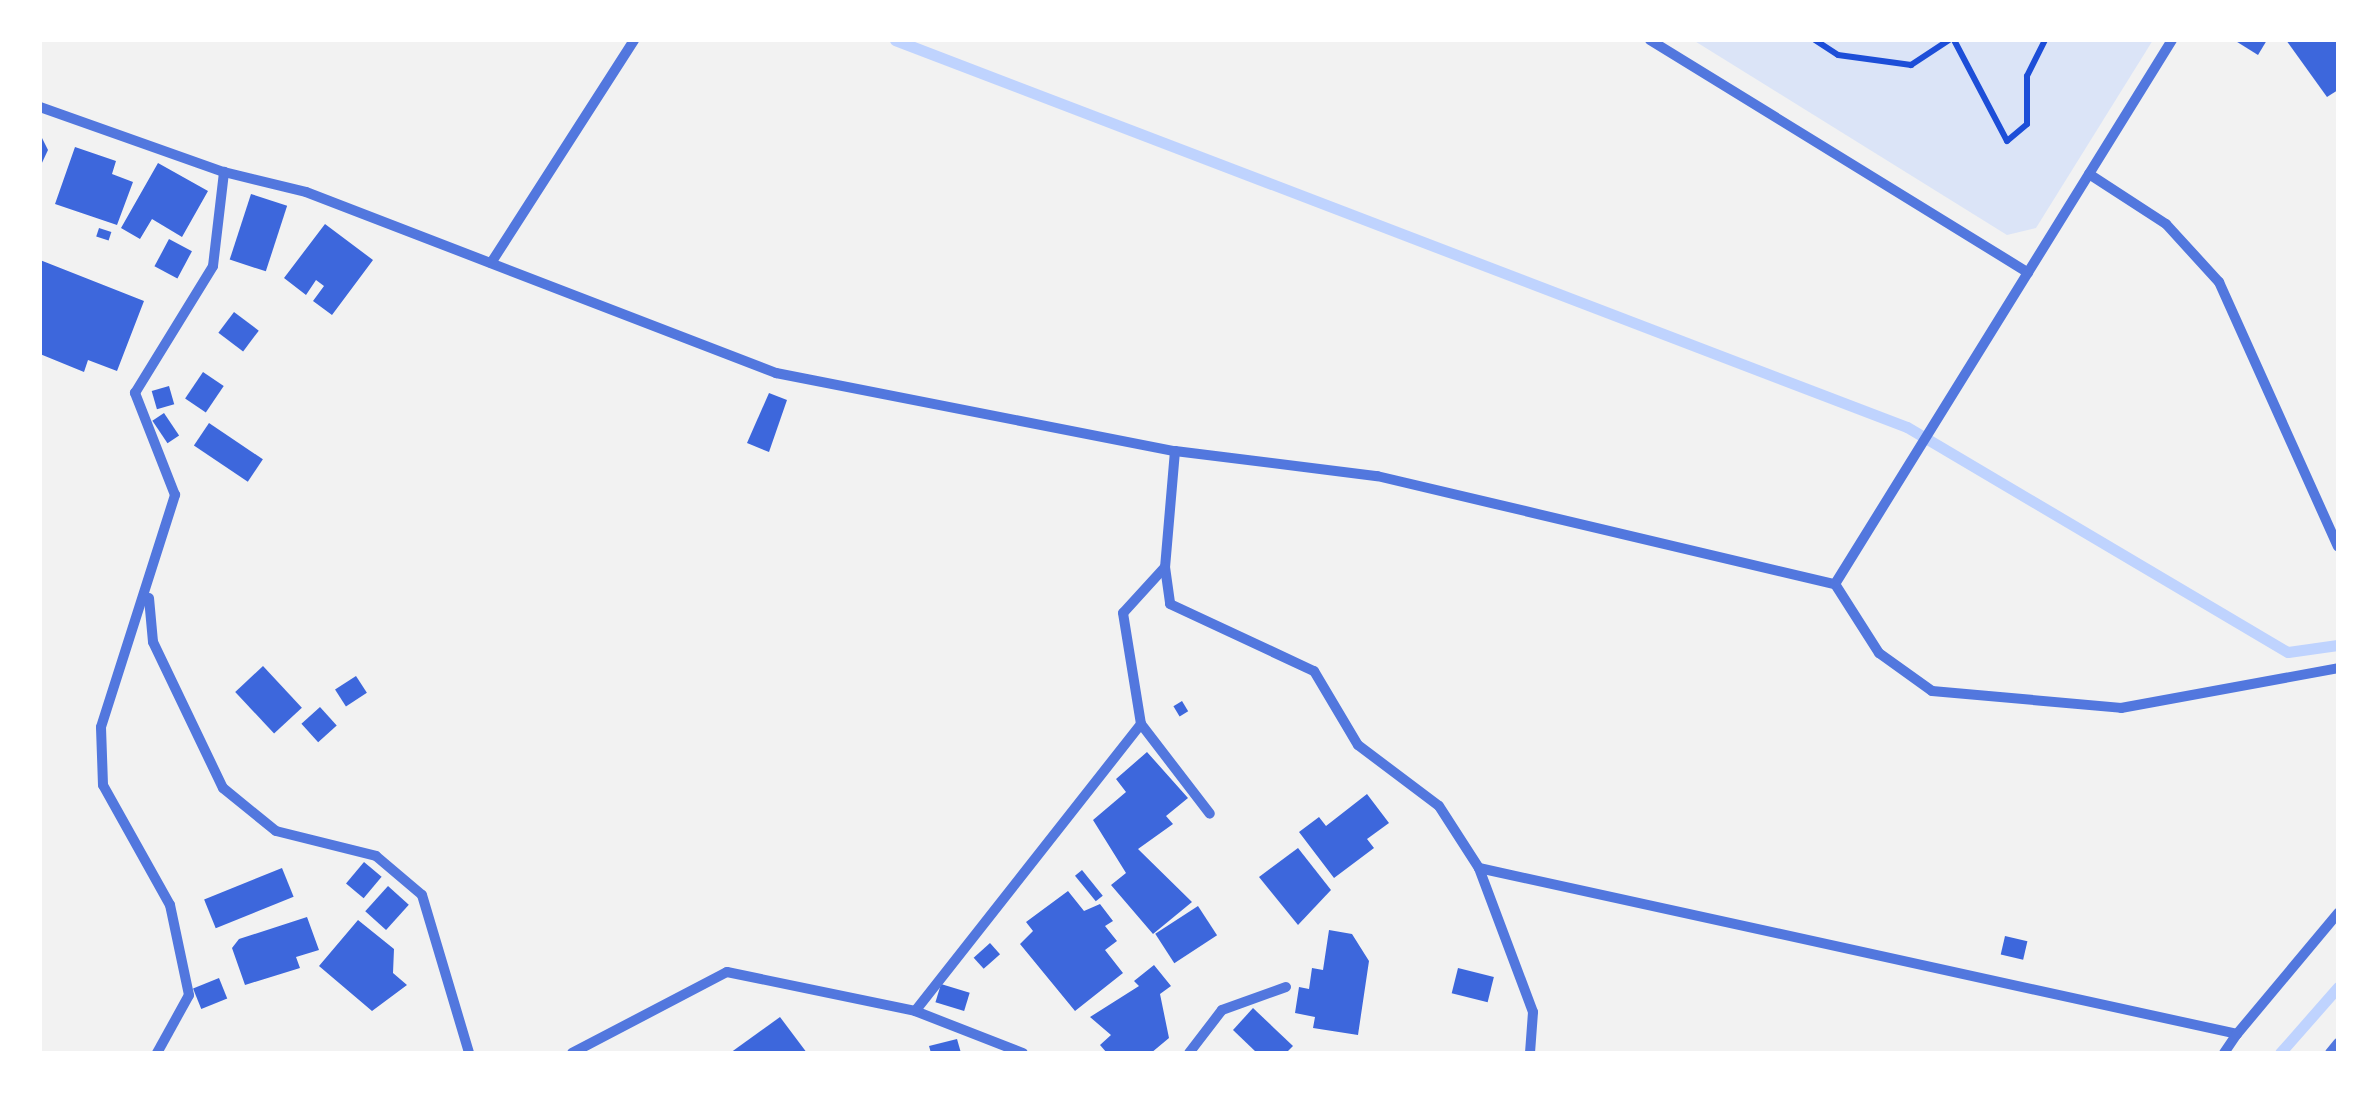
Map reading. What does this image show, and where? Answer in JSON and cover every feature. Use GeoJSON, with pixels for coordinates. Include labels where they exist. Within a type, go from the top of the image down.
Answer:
{"type":"FeatureCollection","features":[{"type":"Feature","properties":{"kind":"street"},"geometry":{"type":"LineString","coordinates":[[491,263],[634,40]]}},
{"type":"Feature","properties":{"kind":"street"},"geometry":{"type":"LineString","coordinates":[[1650,40],[2028,273]]}},
{"type":"Feature","properties":{"kind":"street"},"geometry":{"type":"LineString","coordinates":[[1835,584],[1923,448],[2172,40]]}},
{"type":"Feature","properties":{"kind":"street"},"geometry":{"type":"LineString","coordinates":[[40,107],[224,172],[306,192],[776,373],[1176,451],[1378,476],[1835,584],[1879,653],[1932,691],[2120,708],[2338,668]]}},
{"type":"Feature","properties":{"kind":"street"},"geometry":{"type":"LineString","coordinates":[[157,1053],[189,995],[170,905],[104,786],[101,726],[148,591],[174,495],[136,394],[214,266],[224,172]]}},
{"type":"Feature","properties":{"kind":"street"},"geometry":{"type":"LineString","coordinates":[[2089,174],[2166,224],[2219,282],[2338,547]]}},
{"type":"Feature","properties":{"kind":"street"},"geometry":{"type":"LineString","coordinates":[[1176,451],[1166,567],[1170,604],[1314,671],[1358,745],[1438,806],[1479,868],[1533,1012],[1530,1053]]}},
{"type":"Feature","properties":{"kind":"street"},"geometry":{"type":"LineString","coordinates":[[1166,567],[1123,613],[1142,724],[1210,814]]}},
{"type":"Feature","properties":{"kind":"street"},"geometry":{"type":"LineString","coordinates":[[148,591],[153,642],[224,788],[276,830],[376,856],[422,894],[469,1053]]}},
{"type":"Feature","properties":{"kind":"street"},"geometry":{"type":"LineString","coordinates":[[915,1011],[1142,724]]}},
{"type":"Feature","properties":{"kind":"street"},"geometry":{"type":"LineString","coordinates":[[1479,868],[2237,1034]]}},
{"type":"Feature","properties":{"kind":"street"},"geometry":{"type":"LineString","coordinates":[[2224,1053],[2338,913]]}},
{"type":"Feature","properties":{"kind":"street"},"geometry":{"type":"LineString","coordinates":[[572,1053],[727,972],[915,1011],[1024,1053]]}},
{"type":"Feature","properties":{"kind":"street"},"geometry":{"type":"LineString","coordinates":[[1188,1053],[1222,1010],[1286,987]]}},
{"type":"Feature","properties":{"kind":"street"},"geometry":{"type":"LineString","coordinates":[[2330,1053],[2338,1043]]}},
{"type":"Feature","properties":{"kind":"path"},"geometry":{"type":"LineString","coordinates":[[1815,40],[1838,54],[1911,65],[1952,40],[2007,141],[2026,124],[2027,76],[2044,40]]}},
{"type":"Feature","properties":{"kind":"shaded area"},"geometry":{"type":"Polygon","coordinates":[[[1693,40],[2153,40],[2036,228],[2007,235],[1693,40]]]}},
{"type":"Feature","properties":{"kind":"building"},"geometry":{"type":"Polygon","coordinates":[[[2234,40],[2267,40],[2258,55],[2234,40]]]}},
{"type":"Feature","properties":{"kind":"building"},"geometry":{"type":"Polygon","coordinates":[[[2286,40],[2338,40],[2338,90],[2327,97],[2286,40]]]}},
{"type":"Feature","properties":{"kind":"building"},"geometry":{"type":"Polygon","coordinates":[[[40,134],[48,150],[40,167],[40,134]]]}},
{"type":"Feature","properties":{"kind":"building"},"geometry":{"type":"Polygon","coordinates":[[[75,147],[116,161],[112,174],[133,182],[117,225],[55,204],[75,147]]]}},
{"type":"Feature","properties":{"kind":"building"},"geometry":{"type":"Polygon","coordinates":[[[158,163],[208,191],[182,237],[152,219],[140,239],[121,228],[158,163]]]}},
{"type":"Feature","properties":{"kind":"building"},"geometry":{"type":"Polygon","coordinates":[[[251,194],[287,206],[266,271],[230,260],[251,194]]]}},
{"type":"Feature","properties":{"kind":"building"},"geometry":{"type":"Polygon","coordinates":[[[325,224],[373,260],[332,315],[313,301],[324,286],[316,280],[306,295],[284,278],[325,224]]]}},
{"type":"Feature","properties":{"kind":"building"},"geometry":{"type":"Polygon","coordinates":[[[99,228],[111,232],[109,241],[96,237],[99,228]]]}},
{"type":"Feature","properties":{"kind":"building"},"geometry":{"type":"Polygon","coordinates":[[[169,239],[192,251],[177,279],[154,266],[169,239]]]}},
{"type":"Feature","properties":{"kind":"building"},"geometry":{"type":"Polygon","coordinates":[[[40,260],[144,301],[117,371],[88,360],[84,372],[40,354],[40,260]]]}},
{"type":"Feature","properties":{"kind":"building"},"geometry":{"type":"Polygon","coordinates":[[[234,312],[259,331],[243,351],[218,333],[234,312]]]}},
{"type":"Feature","properties":{"kind":"building"},"geometry":{"type":"Polygon","coordinates":[[[203,372],[224,386],[206,413],[185,399],[203,372]]]}},
{"type":"Feature","properties":{"kind":"building"},"geometry":{"type":"Polygon","coordinates":[[[169,386],[174,404],[157,409],[152,391],[169,386]]]}},
{"type":"Feature","properties":{"kind":"building"},"geometry":{"type":"Polygon","coordinates":[[[769,393],[787,400],[769,452],[747,443],[769,393]]]}},
{"type":"Feature","properties":{"kind":"building"},"geometry":{"type":"Polygon","coordinates":[[[164,413],[179,435],[167,443],[152,421],[164,413]]]}},
{"type":"Feature","properties":{"kind":"building"},"geometry":{"type":"Polygon","coordinates":[[[209,423],[263,459],[248,482],[194,445],[209,423]]]}},
{"type":"Feature","properties":{"kind":"building"},"geometry":{"type":"Polygon","coordinates":[[[263,666],[302,708],[274,734],[235,692],[263,666]]]}},
{"type":"Feature","properties":{"kind":"building"},"geometry":{"type":"Polygon","coordinates":[[[356,676],[367,693],[346,706],[335,690],[356,676]]]}},
{"type":"Feature","properties":{"kind":"building"},"geometry":{"type":"Polygon","coordinates":[[[1182,701],[1188,711],[1180,716],[1173,706],[1182,701]]]}},
{"type":"Feature","properties":{"kind":"building"},"geometry":{"type":"Polygon","coordinates":[[[320,707],[337,726],[318,742],[301,724],[320,707]]]}},
{"type":"Feature","properties":{"kind":"building"},"geometry":{"type":"Polygon","coordinates":[[[1147,752],[1188,798],[1166,816],[1173,824],[1138,849],[1192,902],[1153,934],[1111,885],[1126,873],[1093,820],[1126,792],[1116,779],[1147,752]]]}},
{"type":"Feature","properties":{"kind":"building"},"geometry":{"type":"Polygon","coordinates":[[[1367,794],[1389,823],[1367,839],[1374,848],[1334,878],[1299,832],[1319,817],[1326,826],[1367,794]]]}},
{"type":"Feature","properties":{"kind":"building"},"geometry":{"type":"Polygon","coordinates":[[[1298,848],[1331,890],[1298,925],[1259,877],[1298,848]]]}},
{"type":"Feature","properties":{"kind":"building"},"geometry":{"type":"Polygon","coordinates":[[[364,862],[382,877],[364,898],[346,883],[364,862]]]}},
{"type":"Feature","properties":{"kind":"building"},"geometry":{"type":"Polygon","coordinates":[[[282,868],[294,897],[216,928],[204,899],[282,868]]]}},
{"type":"Feature","properties":{"kind":"building"},"geometry":{"type":"Polygon","coordinates":[[[1082,870],[1103,896],[1096,901],[1075,876],[1082,870]]]}},
{"type":"Feature","properties":{"kind":"building"},"geometry":{"type":"Polygon","coordinates":[[[388,886],[409,905],[386,930],[365,911],[388,886]]]}},
{"type":"Feature","properties":{"kind":"building"},"geometry":{"type":"Polygon","coordinates":[[[1068,891],[1084,911],[1100,904],[1113,921],[1105,926],[1117,941],[1105,950],[1123,973],[1075,1011],[1020,944],[1033,931],[1026,922],[1068,891]]]}},
{"type":"Feature","properties":{"kind":"building"},"geometry":{"type":"Polygon","coordinates":[[[1198,906],[1217,935],[1174,963],[1155,934],[1198,906]]]}},
{"type":"Feature","properties":{"kind":"building"},"geometry":{"type":"Polygon","coordinates":[[[307,917],[319,950],[296,957],[300,968],[245,985],[232,948],[239,939],[307,917]]]}},
{"type":"Feature","properties":{"kind":"building"},"geometry":{"type":"Polygon","coordinates":[[[358,920],[394,949],[393,973],[407,985],[372,1011],[319,966],[358,920]]]}},
{"type":"Feature","properties":{"kind":"building"},"geometry":{"type":"Polygon","coordinates":[[[1329,930],[1352,934],[1369,961],[1358,1035],[1313,1028],[1315,1017],[1295,1013],[1299,987],[1309,989],[1312,968],[1323,970],[1329,930]]]}},
{"type":"Feature","properties":{"kind":"building"},"geometry":{"type":"Polygon","coordinates":[[[2005,936],[2027,941],[2023,960],[2001,955],[2005,936]]]}},
{"type":"Feature","properties":{"kind":"building"},"geometry":{"type":"Polygon","coordinates":[[[990,943],[1000,954],[984,969],[974,958],[990,943]]]}},
{"type":"Feature","properties":{"kind":"building"},"geometry":{"type":"Polygon","coordinates":[[[1154,965],[1171,986],[1160,994],[1169,1038],[1151,1053],[1107,1053],[1100,1045],[1111,1035],[1090,1017],[1139,986],[1134,981],[1154,965]]]}},
{"type":"Feature","properties":{"kind":"building"},"geometry":{"type":"Polygon","coordinates":[[[1458,968],[1494,977],[1488,1002],[1452,993],[1458,968]]]}},
{"type":"Feature","properties":{"kind":"building"},"geometry":{"type":"Polygon","coordinates":[[[219,978],[227,998],[201,1009],[193,988],[219,978]]]}},
{"type":"Feature","properties":{"kind":"building"},"geometry":{"type":"Polygon","coordinates":[[[941,984],[970,993],[964,1011],[935,1002],[941,984]]]}},
{"type":"Feature","properties":{"kind":"building"},"geometry":{"type":"Polygon","coordinates":[[[1253,1008],[1293,1046],[1286,1053],[1257,1053],[1233,1030],[1253,1008]]]}},
{"type":"Feature","properties":{"kind":"building"},"geometry":{"type":"Polygon","coordinates":[[[780,1017],[807,1053],[730,1053],[780,1017]]]}},
{"type":"Feature","properties":{"kind":"building"},"geometry":{"type":"Polygon","coordinates":[[[957,1039],[961,1053],[931,1053],[929,1046],[957,1039]]]}},
{"type":"Feature","properties":{"kind":"waterway"},"geometry":{"type":"LineString","coordinates":[[895,40],[1907,427],[2288,652],[2338,645]]}},
{"type":"Feature","properties":{"kind":"waterway"},"geometry":{"type":"LineString","coordinates":[[2280,1053],[2338,987]]}}]}
